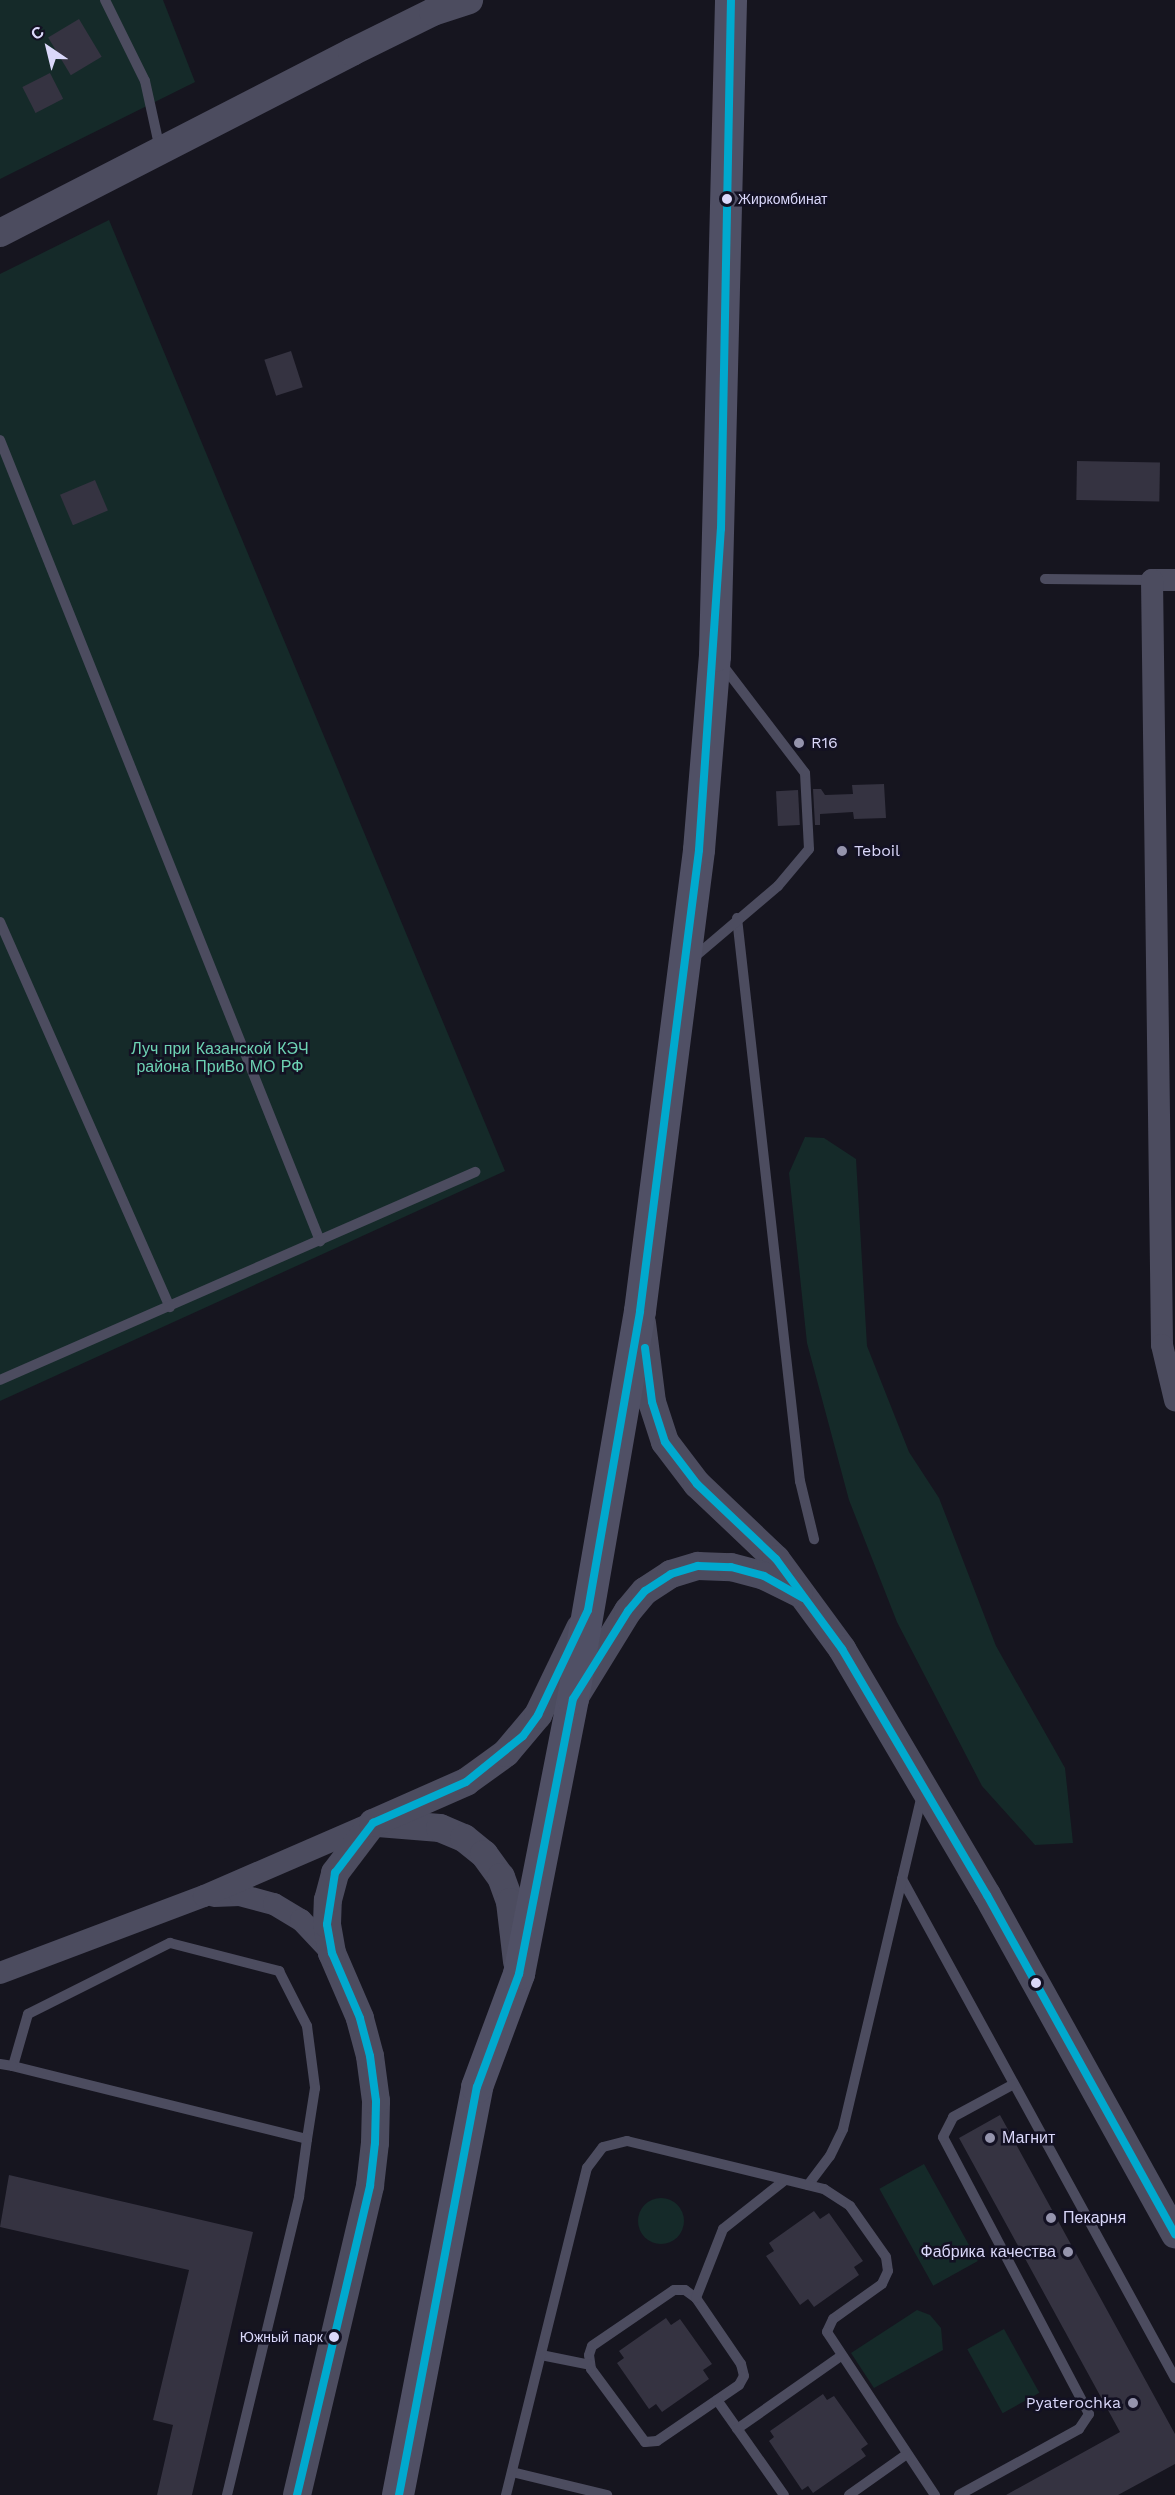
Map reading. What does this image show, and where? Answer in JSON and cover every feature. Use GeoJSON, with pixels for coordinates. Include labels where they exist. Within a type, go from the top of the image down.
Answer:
{"type":"FeatureCollection","features":[{"type":"Feature","properties":{"kind":"main road"},"geometry":{"type":"LineString","coordinates":[[399,2493],[477,2087],[519,1974],[573,1699],[640,1311],[699,850],[715,656],[731,0]]}},
{"type":"Feature","properties":{"kind":"street"},"geometry":{"type":"LineString","coordinates":[[0,234],[161,153],[352,52],[433,12],[470,0]]}},
{"type":"Feature","properties":{"kind":"street"},"geometry":{"type":"LineString","coordinates":[[1175,580],[1152,580],[1162,1345],[1175,1400]]}},
{"type":"Feature","properties":{"kind":"street"},"geometry":{"type":"LineString","coordinates":[[640,1311],[652,1402],[665,1442],[697,1484],[776,1559],[842,1649],[868,1699],[987,1895],[1175,2234]]}},
{"type":"Feature","properties":{"kind":"street"},"geometry":{"type":"LineString","coordinates":[[573,1699],[628,1611],[645,1591],[671,1574],[698,1566],[731,1567],[764,1576],[801,1595]]}},
{"type":"Feature","properties":{"kind":"street"},"geometry":{"type":"LineString","coordinates":[[0,1973],[204,1896],[466,1782],[506,1753],[538,1715],[588,1610]]}},
{"type":"Feature","properties":{"kind":"street"},"geometry":{"type":"LineString","coordinates":[[297,2495],[370,2186],[375,2142],[376,2101],[370,2056],[360,2018],[332,1953],[328,1900],[335,1873],[373,1823]]}},
{"type":"Feature","properties":{"kind":"street"},"geometry":{"type":"LineString","coordinates":[[373,1823],[440,1828],[464,1838],[484,1854],[501,1877],[510,1902],[519,1974]]}},
{"type":"Feature","properties":{"kind":"street"},"geometry":{"type":"LineString","coordinates":[[204,1896],[240,1895],[274,1904],[301,1920],[332,1953]]}},
{"type":"Feature","properties":{"kind":"lane"},"geometry":{"type":"LineString","coordinates":[[105,0],[146,81],[161,153]]}},
{"type":"Feature","properties":{"kind":"lane"},"geometry":{"type":"LineString","coordinates":[[0,440],[320,1241]]}},
{"type":"Feature","properties":{"kind":"lane"},"geometry":{"type":"LineString","coordinates":[[1045,579],[1152,580]]}},
{"type":"Feature","properties":{"kind":"lane"},"geometry":{"type":"LineString","coordinates":[[684,967],[737,918],[778,886],[810,849],[805,774],[715,656]]}},
{"type":"Feature","properties":{"kind":"lane"},"geometry":{"type":"LineString","coordinates":[[737,918],[801,1481],[814,1539]]}},
{"type":"Feature","properties":{"kind":"lane"},"geometry":{"type":"LineString","coordinates":[[0,922],[170,1307]]}},
{"type":"Feature","properties":{"kind":"lane"},"geometry":{"type":"LineString","coordinates":[[0,1380],[476,1172]]}},
{"type":"Feature","properties":{"kind":"lane"},"geometry":{"type":"LineString","coordinates":[[808,2186],[830,2156],[843,2129],[923,1789]]}},
{"type":"Feature","properties":{"kind":"lane"},"geometry":{"type":"LineString","coordinates":[[902,1879],[1175,2378]]}},
{"type":"Feature","properties":{"kind":"lane"},"geometry":{"type":"LineString","coordinates":[[14,2066],[28,2014],[170,1943],[279,1971],[307,2026],[315,2088],[298,2197],[227,2495]]}},
{"type":"Feature","properties":{"kind":"lane"},"geometry":{"type":"LineString","coordinates":[[0,2064],[307,2139]]}},
{"type":"Feature","properties":{"kind":"lane"},"geometry":{"type":"LineString","coordinates":[[959,2495],[1079,2429],[1089,2414],[943,2137],[953,2116],[1014,2084]]}},
{"type":"Feature","properties":{"kind":"lane"},"geometry":{"type":"LineString","coordinates":[[507,2495],[587,2168],[603,2148],[627,2141],[824,2189],[846,2203],[888,2264],[882,2284],[828,2324],[829,2337],[934,2495]]}},
{"type":"Feature","properties":{"kind":"lane"},"geometry":{"type":"LineString","coordinates":[[696,2298],[723,2229],[785,2180]]}},
{"type":"Feature","properties":{"kind":"lane"},"geometry":{"type":"LineString","coordinates":[[674,2290],[685,2290],[696,2298],[744,2371],[739,2385],[657,2441],[645,2442],[590,2365],[592,2346],[674,2290]]}},
{"type":"Feature","properties":{"kind":"lane"},"geometry":{"type":"LineString","coordinates":[[541,2355],[590,2365]]}},
{"type":"Feature","properties":{"kind":"lane"},"geometry":{"type":"LineString","coordinates":[[737,2429],[841,2356]]}},
{"type":"Feature","properties":{"kind":"lane"},"geometry":{"type":"LineString","coordinates":[[717,2400],[784,2495]]}},
{"type":"Feature","properties":{"kind":"lane"},"geometry":{"type":"LineString","coordinates":[[849,2495],[907,2454]]}},
{"type":"Feature","properties":{"kind":"lane"},"geometry":{"type":"LineString","coordinates":[[512,2472],[607,2495]]}},
{"type":"Feature","properties":{"kind":"green space"},"geometry":{"type":"Polygon","coordinates":[[[0,0],[163,0],[195,82],[0,179],[0,0]]]}},
{"type":"Feature","properties":{"kind":"green space","name":"Луч при Казанской КЭЧ района ПриВо МО РФ"},"geometry":{"type":"Polygon","coordinates":[[[109,220],[505,1171],[0,1401],[0,274],[109,220]]]}},
{"type":"Feature","properties":{"kind":"green space"},"geometry":{"type":"Polygon","coordinates":[[[805,1137],[824,1138],[856,1159],[867,1346],[909,1452],[939,1498],[996,1646],[1065,1768],[1073,1843],[1035,1845],[982,1786],[897,1622],[849,1500],[807,1343],[789,1173],[805,1137]]]}},
{"type":"Feature","properties":{"kind":"green space"},"geometry":{"type":"Polygon","coordinates":[[[924,2164],[978,2261],[933,2286],[879,2189],[924,2164]]]}},
{"type":"Feature","properties":{"kind":"green space"},"geometry":{"type":"Polygon","coordinates":[[[661,2198],[677,2205],[684,2221],[677,2237],[661,2244],[645,2237],[638,2221],[645,2205],[661,2198]]]}},
{"type":"Feature","properties":{"kind":"green space"},"geometry":{"type":"Polygon","coordinates":[[[917,2310],[930,2315],[941,2328],[943,2350],[874,2388],[851,2353],[917,2310]]]}},
{"type":"Feature","properties":{"kind":"green space"},"geometry":{"type":"Polygon","coordinates":[[[1004,2329],[1039,2393],[1003,2413],[967,2349],[1004,2329]]]}},
{"type":"Feature","properties":{"kind":"building"},"geometry":{"type":"Polygon","coordinates":[[[79,19],[102,57],[71,75],[48,38],[79,19]]]}},
{"type":"Feature","properties":{"kind":"building"},"geometry":{"type":"Polygon","coordinates":[[[50,73],[63,99],[36,113],[22,87],[50,73]]]}},
{"type":"Feature","properties":{"kind":"building"},"geometry":{"type":"Polygon","coordinates":[[[291,351],[303,387],[276,396],[264,360],[291,351]]]}},
{"type":"Feature","properties":{"kind":"building"},"geometry":{"type":"Polygon","coordinates":[[[1077,461],[1160,462],[1159,501],[1076,500],[1077,461]]]}},
{"type":"Feature","properties":{"kind":"building"},"geometry":{"type":"Polygon","coordinates":[[[95,480],[108,510],[73,525],[60,495],[95,480]]]}},
{"type":"Feature","properties":{"kind":"building"},"geometry":{"type":"Polygon","coordinates":[[[884,784],[886,818],[854,819],[853,812],[820,814],[820,825],[815,825],[813,789],[821,789],[825,795],[853,794],[852,785],[884,784]]]}},
{"type":"Feature","properties":{"kind":"building"},"geometry":{"type":"Polygon","coordinates":[[[798,790],[800,825],[778,826],[776,791],[798,790]]]}},
{"type":"Feature","properties":{"kind":"building"},"geometry":{"type":"Polygon","coordinates":[[[1000,2115],[1175,2434],[1175,2464],[1118,2495],[1006,2495],[1120,2432],[959,2138],[1000,2115]]]}},
{"type":"Feature","properties":{"kind":"building"},"geometry":{"type":"Polygon","coordinates":[[[9,2175],[253,2232],[192,2495],[157,2495],[173,2425],[153,2420],[189,2270],[0,2227],[9,2175]]]}},
{"type":"Feature","properties":{"kind":"building"},"geometry":{"type":"Polygon","coordinates":[[[814,2211],[820,2219],[829,2213],[863,2261],[854,2267],[859,2275],[814,2307],[808,2299],[800,2305],[766,2256],[774,2251],[769,2243],[814,2211]]]}},
{"type":"Feature","properties":{"kind":"building"},"geometry":{"type":"Polygon","coordinates":[[[666,2318],[671,2325],[680,2319],[712,2364],[703,2370],[709,2379],[662,2412],[656,2404],[649,2409],[617,2363],[624,2358],[619,2351],[666,2318]]]}},
{"type":"Feature","properties":{"kind":"building"},"geometry":{"type":"Polygon","coordinates":[[[823,2394],[827,2400],[834,2396],[868,2444],[861,2449],[866,2456],[813,2493],[808,2486],[802,2490],[769,2441],[774,2437],[770,2431],[823,2394]]]}},
{"type":"Feature","properties":{"kind":"transit line"},"geometry":{"type":"LineString","coordinates":[[297,2495],[370,2186],[375,2143],[376,2101],[370,2056],[360,2018],[332,1953],[327,1924],[335,1873],[373,1823],[466,1782],[523,1736],[538,1715],[588,1610],[640,1311],[699,850],[721,529],[731,0]]}},
{"type":"Feature","properties":{"kind":"transit line"},"geometry":{"type":"LineString","coordinates":[[645,1348],[652,1402],[665,1442],[697,1484],[776,1559],[842,1649],[987,1895],[1175,2234]]}},
{"type":"Feature","properties":{"kind":"transit line"},"geometry":{"type":"LineString","coordinates":[[399,2495],[477,2087],[519,1974],[573,1699],[628,1611],[645,1591],[671,1574],[698,1566],[731,1567],[764,1576],[803,1598]]}},
{"type":"Feature","properties":{"kind":"place","name":"Жиркомбинат"},"geometry":{"type":"Point","coordinates":[727,199]}},
{"type":"Feature","properties":{"kind":"place","name":"R16"},"geometry":{"type":"Point","coordinates":[799,743]}},
{"type":"Feature","properties":{"kind":"place","name":"Teboil"},"geometry":{"type":"Point","coordinates":[842,851]}},
{"type":"Feature","properties":{"kind":"place","name":"Магнит"},"geometry":{"type":"Point","coordinates":[990,2138]}},
{"type":"Feature","properties":{"kind":"place","name":"Пекарня"},"geometry":{"type":"Point","coordinates":[1051,2218]}},
{"type":"Feature","properties":{"kind":"place","name":"Фабрика качества"},"geometry":{"type":"Point","coordinates":[1068,2252]}},
{"type":"Feature","properties":{"kind":"place","name":"Южный парк"},"geometry":{"type":"Point","coordinates":[334,2337]}},
{"type":"Feature","properties":{"kind":"place","name":"Pyaterochka"},"geometry":{"type":"Point","coordinates":[1133,2403]}}]}
